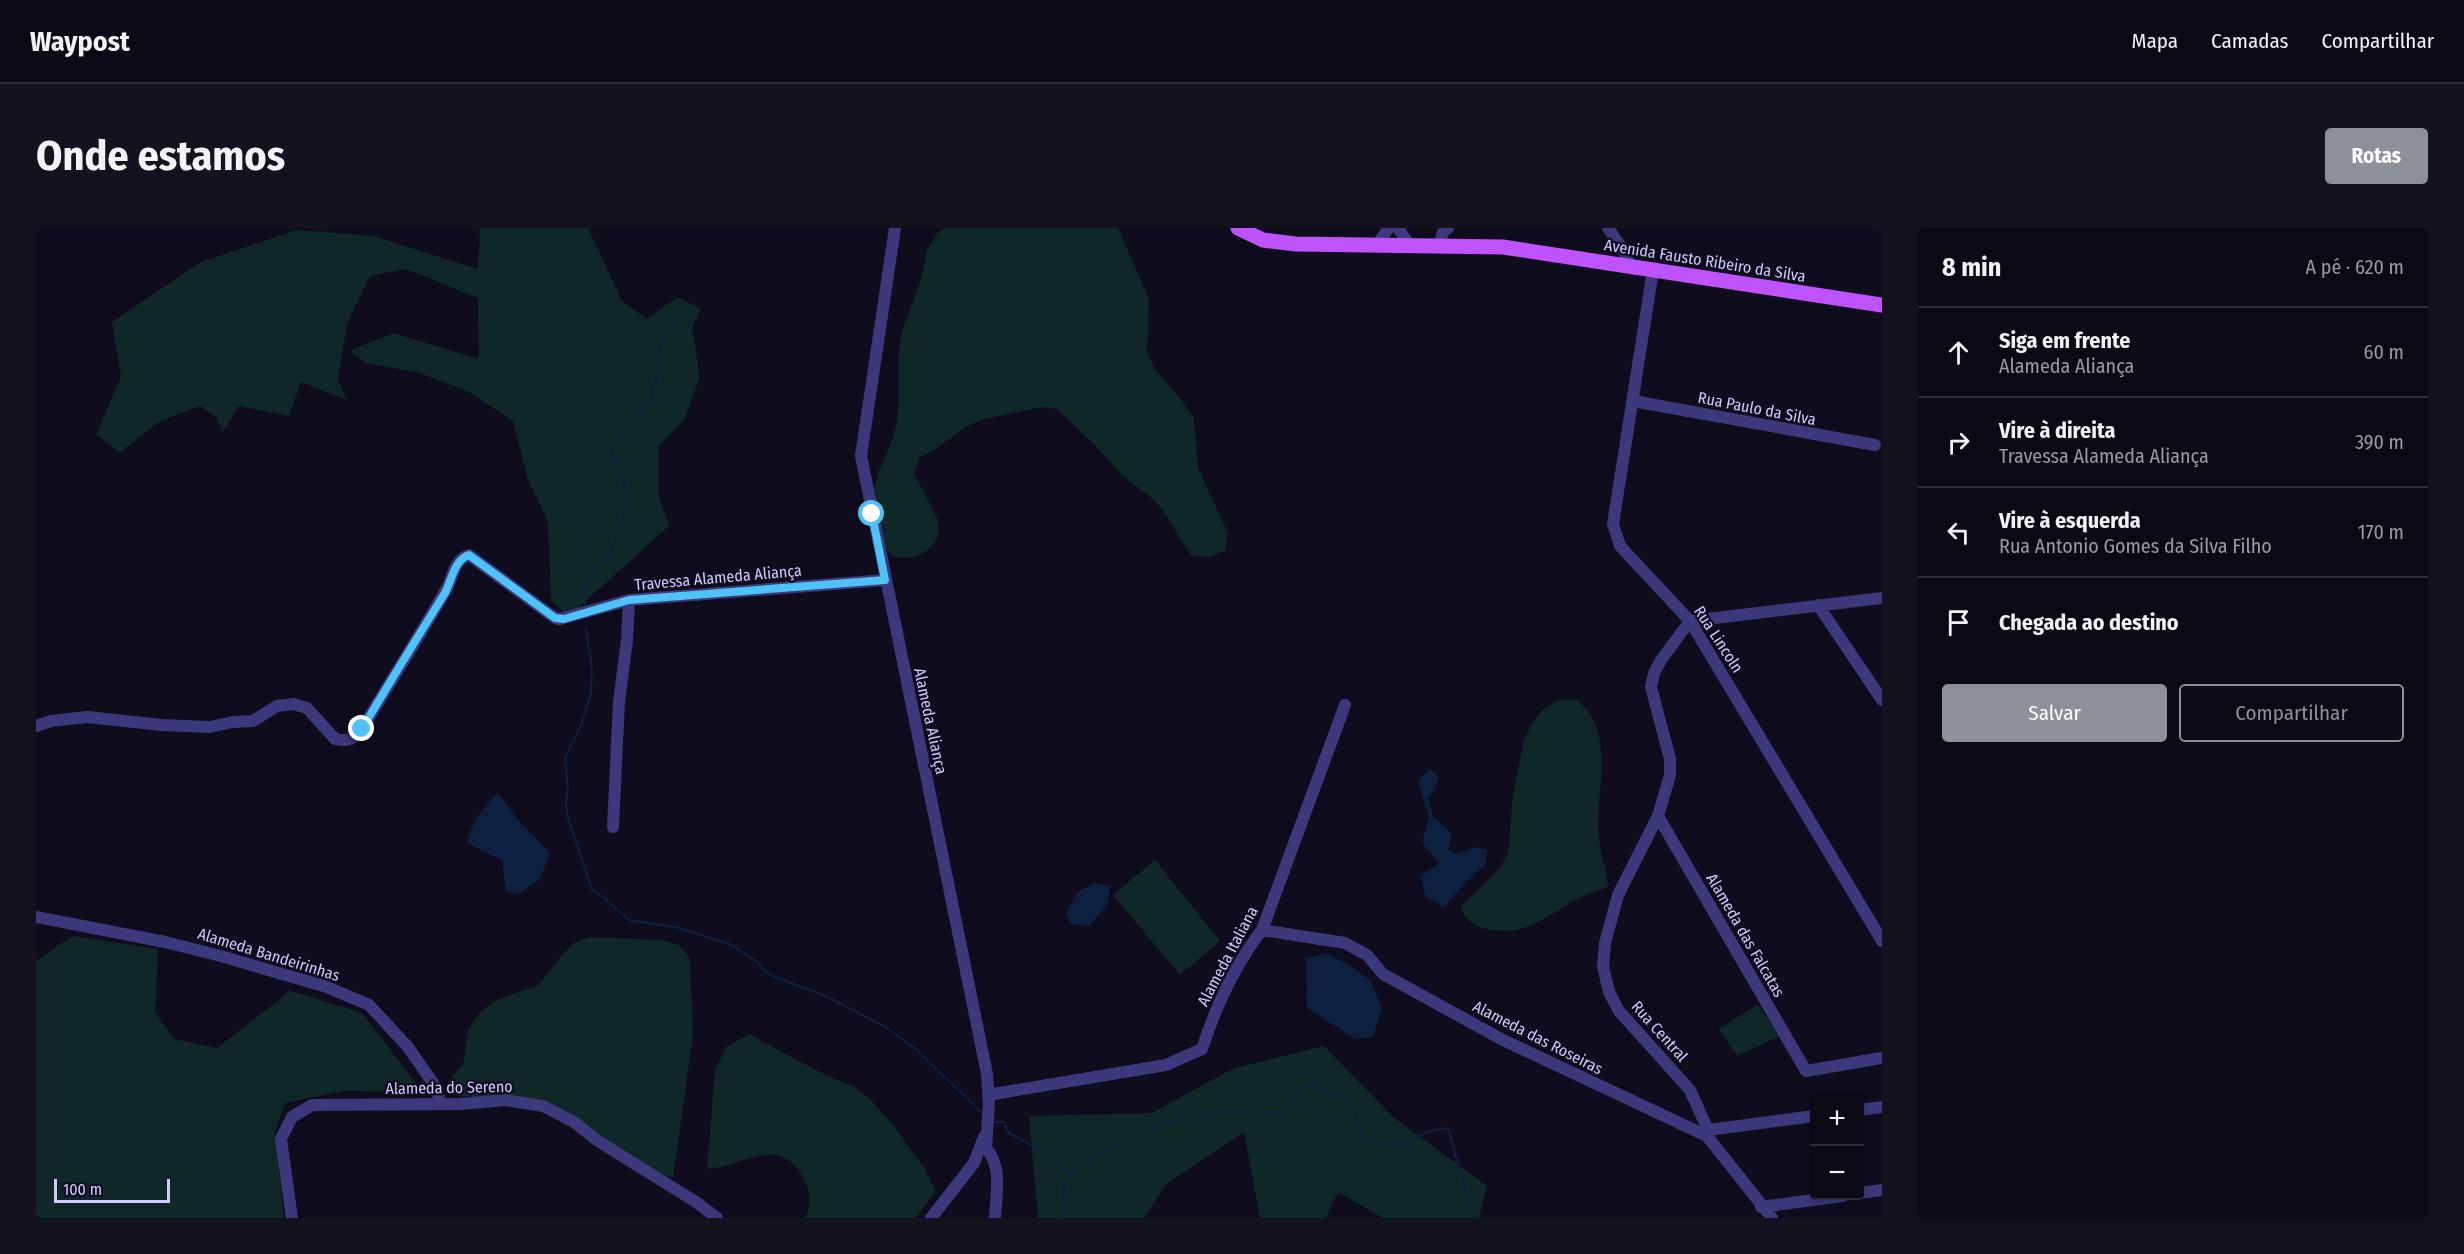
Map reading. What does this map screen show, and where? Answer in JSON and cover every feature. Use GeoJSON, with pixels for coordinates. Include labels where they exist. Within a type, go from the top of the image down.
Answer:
{"type":"FeatureCollection","features":[{"type":"Feature","properties":{"kind":"main road","name":"Avenida Fausto Ribeiro da Silva"},"geometry":{"type":"LineString","coordinates":[[1238,228],[1263,240],[1296,244],[1503,247],[1882,305]]}},
{"type":"Feature","properties":{"kind":"street","name":"Alameda Aliança"},"geometry":{"type":"LineString","coordinates":[[895,228],[861,456],[980,1036],[989,1099],[986,1148],[992,1155],[997,1168],[995,1218]]}},
{"type":"Feature","properties":{"kind":"street"},"geometry":{"type":"LineString","coordinates":[[1376,246],[1389,228]]}},
{"type":"Feature","properties":{"kind":"street"},"geometry":{"type":"LineString","coordinates":[[1398,228],[1410,246]]}},
{"type":"Feature","properties":{"kind":"street"},"geometry":{"type":"LineString","coordinates":[[1439,246],[1443,232],[1448,228]]}},
{"type":"Feature","properties":{"kind":"street"},"geometry":{"type":"LineString","coordinates":[[1608,228],[1630,266]]}},
{"type":"Feature","properties":{"kind":"street","name":"Rua Lincoln"},"geometry":{"type":"LineString","coordinates":[[1653,270],[1613,524],[1615,535],[1620,546],[1690,621],[1882,941]]}},
{"type":"Feature","properties":{"kind":"street","name":"Rua Paulo da Silva"},"geometry":{"type":"LineString","coordinates":[[1633,401],[1875,445]]}},
{"type":"Feature","properties":{"kind":"street","name":"Travessa Alameda Aliança"},"geometry":{"type":"LineString","coordinates":[[36,726],[51,721],[87,717],[204,728],[253,721],[278,706],[294,704],[306,708],[336,739],[350,740],[355,738],[362,729],[450,582],[455,567],[463,556],[469,555],[555,618],[564,619],[629,600],[885,580]]}},
{"type":"Feature","properties":{"kind":"street"},"geometry":{"type":"LineString","coordinates":[[1690,621],[1882,598]]}},
{"type":"Feature","properties":{"kind":"street"},"geometry":{"type":"LineString","coordinates":[[613,827],[619,702],[627,640],[629,600]]}},
{"type":"Feature","properties":{"kind":"street"},"geometry":{"type":"LineString","coordinates":[[1818,605],[1882,700]]}},
{"type":"Feature","properties":{"kind":"street","name":"Rua Central"},"geometry":{"type":"LineString","coordinates":[[1690,621],[1654,673],[1651,687],[1670,759],[1670,775],[1658,816],[1618,895],[1605,943],[1603,967],[1609,992],[1619,1011],[1690,1090],[1707,1133]]}},
{"type":"Feature","properties":{"kind":"street","name":"Alameda Italiana"},"geometry":{"type":"LineString","coordinates":[[989,1099],[1166,1065],[1202,1049],[1215,1010],[1242,956],[1262,930],[1345,705]]}},
{"type":"Feature","properties":{"kind":"street","name":"Alameda das Falcatas"},"geometry":{"type":"LineString","coordinates":[[1658,816],[1806,1071],[1882,1058]]}},
{"type":"Feature","properties":{"kind":"street","name":"Alameda Bandeirinhas"},"geometry":{"type":"LineString","coordinates":[[36,917],[165,942],[217,955],[327,987],[369,1005],[408,1047],[437,1089],[440,1104]]}},
{"type":"Feature","properties":{"kind":"street","name":"Alameda das Roseiras"},"geometry":{"type":"LineString","coordinates":[[1262,930],[1345,943],[1367,955],[1383,974],[1501,1039],[1707,1133],[1761,1207],[1772,1218]]}},
{"type":"Feature","properties":{"kind":"street","name":"Alameda do Sereno"},"geometry":{"type":"LineString","coordinates":[[292,1218],[280,1139],[292,1117],[312,1105],[440,1104],[505,1100],[543,1106],[574,1122],[598,1141],[696,1202],[717,1218]]}},
{"type":"Feature","properties":{"kind":"street"},"geometry":{"type":"LineString","coordinates":[[1864,1109],[1882,1107]]}},
{"type":"Feature","properties":{"kind":"street"},"geometry":{"type":"LineString","coordinates":[[1707,1133],[1810,1117]]}},
{"type":"Feature","properties":{"kind":"street"},"geometry":{"type":"LineString","coordinates":[[931,1218],[974,1163],[988,1125]]}},
{"type":"Feature","properties":{"kind":"street"},"geometry":{"type":"LineString","coordinates":[[1864,1192],[1882,1190]]}},
{"type":"Feature","properties":{"kind":"street"},"geometry":{"type":"LineString","coordinates":[[1761,1207],[1813,1200]]}},
{"type":"Feature","properties":{"kind":"green space"},"geometry":{"type":"Polygon","coordinates":[[[480,228],[588,228],[622,301],[647,319],[677,297],[701,309],[692,327],[700,377],[684,420],[659,446],[659,498],[669,526],[568,617],[551,600],[548,522],[528,480],[513,421],[469,392],[420,373],[366,363],[350,351],[393,333],[479,359],[478,298],[406,269],[370,276],[347,324],[338,380],[347,400],[301,382],[289,416],[239,406],[223,432],[216,417],[200,406],[159,422],[120,452],[96,435],[121,376],[112,322],[201,262],[297,230],[373,236],[478,269],[480,228]]]}},
{"type":"Feature","properties":{"kind":"green space"},"geometry":{"type":"Polygon","coordinates":[[[945,228],[1118,228],[1149,299],[1147,352],[1155,369],[1194,418],[1198,468],[1228,533],[1225,551],[1209,557],[1191,556],[1164,512],[1153,499],[1122,475],[1096,446],[1057,409],[1040,407],[982,420],[965,427],[936,449],[920,457],[914,473],[937,518],[939,536],[925,552],[915,557],[894,557],[882,545],[874,491],[878,473],[892,440],[897,421],[899,349],[902,332],[921,279],[927,250],[937,233],[945,228]]]}},
{"type":"Feature","properties":{"kind":"green space"},"geometry":{"type":"Polygon","coordinates":[[[1560,700],[1577,700],[1589,712],[1597,727],[1601,758],[1599,837],[1608,887],[1577,899],[1545,919],[1524,928],[1501,931],[1477,926],[1467,918],[1461,906],[1499,869],[1508,854],[1513,795],[1524,740],[1531,725],[1543,709],[1560,700]]]}},
{"type":"Feature","properties":{"kind":"green space"},"geometry":{"type":"Polygon","coordinates":[[[1155,860],[1220,941],[1180,975],[1113,895],[1155,860]]]}},
{"type":"Feature","properties":{"kind":"green space"},"geometry":{"type":"Polygon","coordinates":[[[72,936],[158,949],[155,1012],[174,1039],[217,1048],[279,1000],[288,990],[362,1013],[423,1092],[343,1091],[285,1103],[275,1132],[284,1218],[36,1218],[36,961],[72,936]]]}},
{"type":"Feature","properties":{"kind":"green space"},"geometry":{"type":"Polygon","coordinates":[[[590,937],[661,940],[679,945],[690,958],[693,1035],[673,1178],[646,1166],[563,1111],[452,1094],[451,1078],[463,1065],[468,1030],[479,1013],[494,1001],[539,985],[574,943],[590,937]]]}},
{"type":"Feature","properties":{"kind":"green space"},"geometry":{"type":"Polygon","coordinates":[[[1758,1004],[1779,1036],[1737,1056],[1719,1029],[1758,1004]]]}},
{"type":"Feature","properties":{"kind":"green space"},"geometry":{"type":"Polygon","coordinates":[[[749,1034],[820,1072],[856,1088],[870,1099],[894,1126],[924,1168],[936,1191],[916,1218],[804,1218],[810,1203],[807,1187],[798,1170],[788,1160],[777,1155],[764,1155],[707,1169],[715,1070],[726,1047],[749,1034]]]}},
{"type":"Feature","properties":{"kind":"green space"},"geometry":{"type":"Polygon","coordinates":[[[1324,1046],[1393,1117],[1487,1186],[1479,1218],[1383,1218],[1338,1192],[1326,1218],[1260,1218],[1244,1132],[1166,1184],[1144,1218],[1038,1218],[1029,1116],[1152,1113],[1232,1069],[1324,1046]]]}},
{"type":"Feature","properties":{"kind":"water"},"geometry":{"type":"Polygon","coordinates":[[[1429,769],[1439,777],[1433,793],[1428,797],[1433,816],[1452,834],[1448,850],[1456,854],[1475,847],[1487,850],[1486,863],[1443,908],[1425,895],[1421,876],[1439,863],[1422,843],[1429,817],[1418,781],[1429,769]]]}},
{"type":"Feature","properties":{"kind":"water"},"geometry":{"type":"Polygon","coordinates":[[[498,793],[521,823],[550,853],[540,879],[518,895],[506,891],[502,860],[467,843],[478,816],[498,793]]]}},
{"type":"Feature","properties":{"kind":"water"},"geometry":{"type":"Polygon","coordinates":[[[1095,883],[1110,886],[1107,905],[1089,926],[1070,924],[1066,913],[1078,892],[1095,883]]]}},
{"type":"Feature","properties":{"kind":"water"},"geometry":{"type":"Polygon","coordinates":[[[1326,953],[1353,967],[1370,980],[1382,1008],[1373,1037],[1355,1039],[1307,1008],[1306,959],[1326,953]]]}},
{"type":"Feature","properties":{"kind":"waterway"},"geometry":{"type":"LineString","coordinates":[[585,605],[586,581],[611,554],[628,501],[622,475],[610,450],[649,401],[657,377],[661,345],[680,315]]}},
{"type":"Feature","properties":{"kind":"waterway"},"geometry":{"type":"LineString","coordinates":[[586,628],[592,669],[591,693],[581,725],[565,758],[568,788],[566,803],[568,818],[592,890],[606,899],[629,920],[675,927],[730,944],[756,961],[773,976],[828,997],[887,1028],[917,1050],[984,1115]]}},
{"type":"Feature","properties":{"kind":"waterway"},"geometry":{"type":"LineString","coordinates":[[1069,1172],[1137,1135],[1183,1119],[1232,1109],[1259,1107],[1278,1117],[1307,1084],[1342,1099],[1354,1113],[1364,1140],[1403,1144],[1431,1131],[1448,1128],[1469,1202],[1477,1218]]}},
{"type":"Feature","properties":{"kind":"waterway"},"geometry":{"type":"LineString","coordinates":[[992,1122],[1004,1122],[1008,1133],[1039,1149],[1069,1172],[1071,1176],[1063,1190],[1060,1218]]}},
{"type":"Feature","properties":{"kind":"route"},"geometry":{"type":"LineString","coordinates":[[362,729],[445,592],[455,567],[463,556],[469,555],[555,618],[564,619],[629,600],[885,580],[872,514]]}}]}
